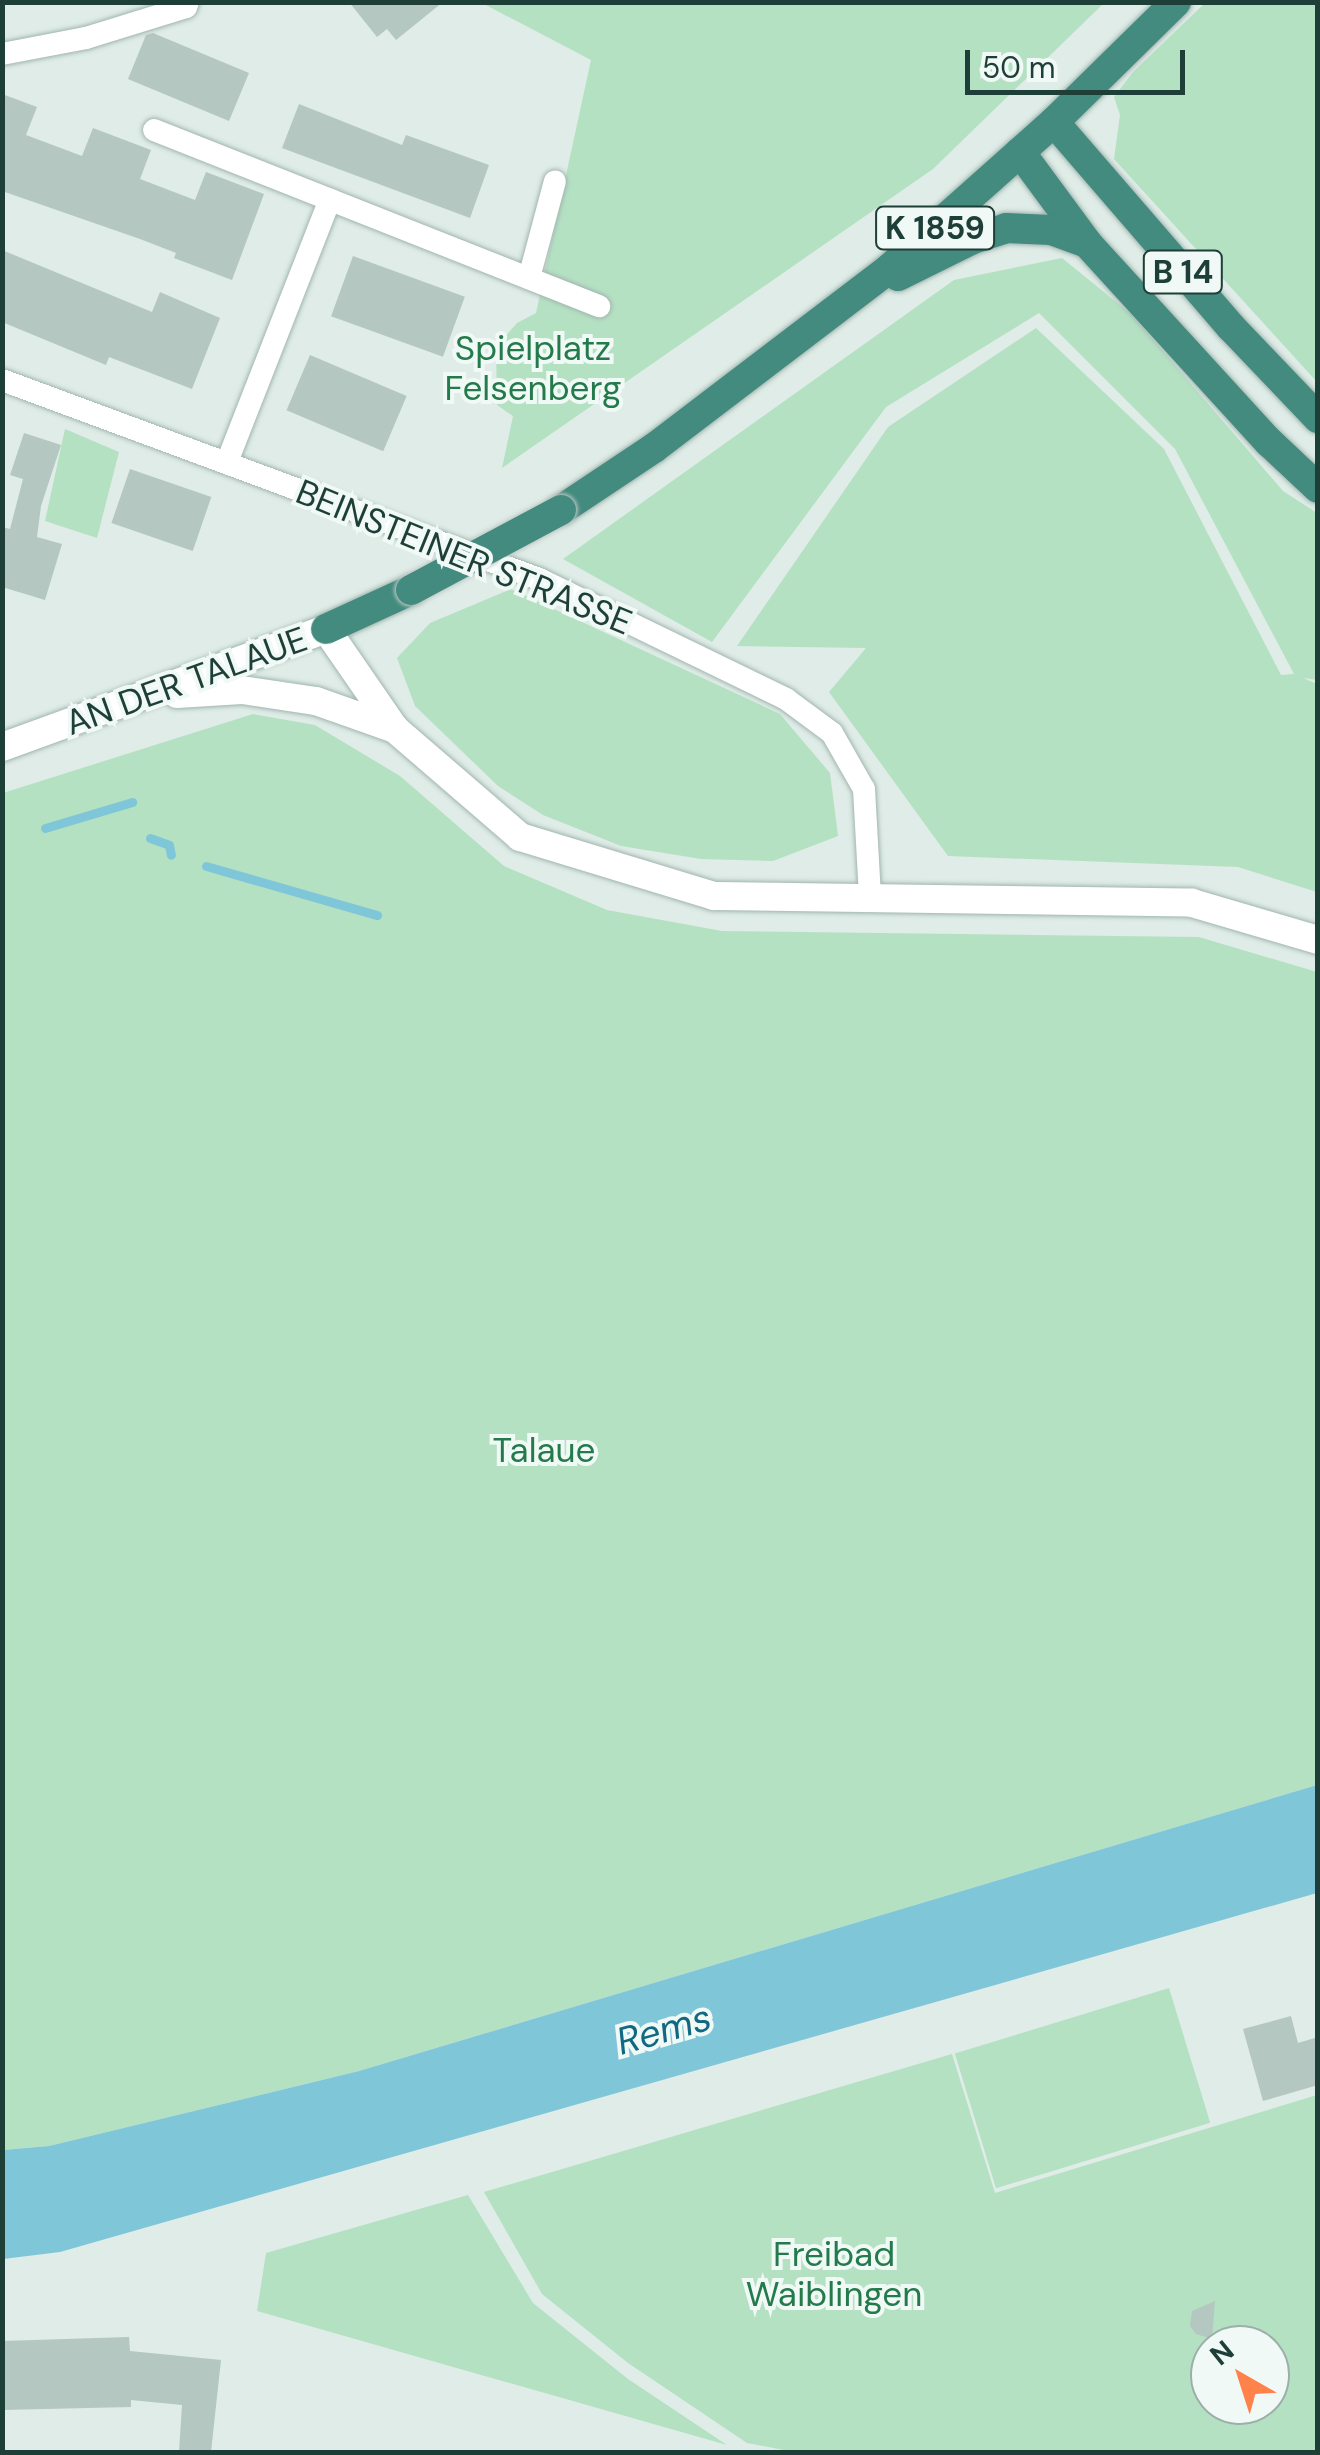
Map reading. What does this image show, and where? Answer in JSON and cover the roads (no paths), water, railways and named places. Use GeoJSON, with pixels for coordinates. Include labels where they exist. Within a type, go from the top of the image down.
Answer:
{"type":"FeatureCollection","features":[{"type":"Feature","properties":{"kind":"highway"},"geometry":{"type":"LineString","coordinates":[[1020,152],[1176,2]]}},
{"type":"Feature","properties":{"kind":"highway","name":"B 14"},"geometry":{"type":"LineString","coordinates":[[1054,122],[1231,327],[1318,418]]}},
{"type":"Feature","properties":{"kind":"highway","name":"B 14"},"geometry":{"type":"LineString","coordinates":[[1020,152],[1087,243],[1269,442],[1318,488]]}},
{"type":"Feature","properties":{"kind":"highway","name":"K 1859"},"geometry":{"type":"LineString","coordinates":[[326,629],[411,590],[561,510],[654,448],[846,302],[1020,152]]}},
{"type":"Feature","properties":{"kind":"highway"},"geometry":{"type":"LineString","coordinates":[[846,302],[973,239],[1006,228],[1051,230],[1087,243]]}},
{"type":"Feature","properties":{"kind":"street"},"geometry":{"type":"LineString","coordinates":[[2,54],[86,38],[186,7],[188,2]]}},
{"type":"Feature","properties":{"kind":"street"},"geometry":{"type":"LineString","coordinates":[[154,130],[599,306]]}},
{"type":"Feature","properties":{"kind":"street"},"geometry":{"type":"LineString","coordinates":[[529,278],[555,181]]}},
{"type":"Feature","properties":{"kind":"street"},"geometry":{"type":"LineString","coordinates":[[227,462],[330,199]]}},
{"type":"Feature","properties":{"kind":"street","name":"BEINSTEINER STRASSE"},"geometry":{"type":"LineString","coordinates":[[2,380],[227,462],[454,552],[540,579],[810,713],[832,732],[864,789],[870,896]]}},
{"type":"Feature","properties":{"kind":"street","name":"AN DER TALAUE"},"geometry":{"type":"LineString","coordinates":[[2,747],[326,629],[394,729],[520,837],[714,896],[870,896]]}},
{"type":"Feature","properties":{"kind":"street"},"geometry":{"type":"LineString","coordinates":[[148,696],[242,690],[316,701],[394,729]]}},
{"type":"Feature","properties":{"kind":"street"},"geometry":{"type":"LineString","coordinates":[[870,896],[1192,903],[1318,940]]}},
{"type":"Feature","properties":{"kind":"water","name":"Rems"},"geometry":{"type":"Polygon","coordinates":[[[1317,1785],[1317,1893],[60,2252],[3,2259],[3,2150],[49,2146],[359,2071],[1317,1785]]]}},
{"type":"Feature","properties":{"kind":"waterway"},"geometry":{"type":"LineString","coordinates":[[45,828],[132,802]]}},
{"type":"Feature","properties":{"kind":"waterway"},"geometry":{"type":"LineString","coordinates":[[150,838],[169,845],[171,855]]}},
{"type":"Feature","properties":{"kind":"waterway"},"geometry":{"type":"LineString","coordinates":[[206,866],[377,915]]}},
{"type":"Feature","properties":{"kind":"park label","name":"Spielplatz Felsenberg"},"geometry":{"type":"Point","coordinates":[533,368]}},
{"type":"Feature","properties":{"kind":"park label","name":"Talaue"},"geometry":{"type":"Point","coordinates":[544,1450]}},
{"type":"Feature","properties":{"kind":"park label","name":"Freibad Waiblingen"},"geometry":{"type":"Point","coordinates":[834,2274]}}]}
